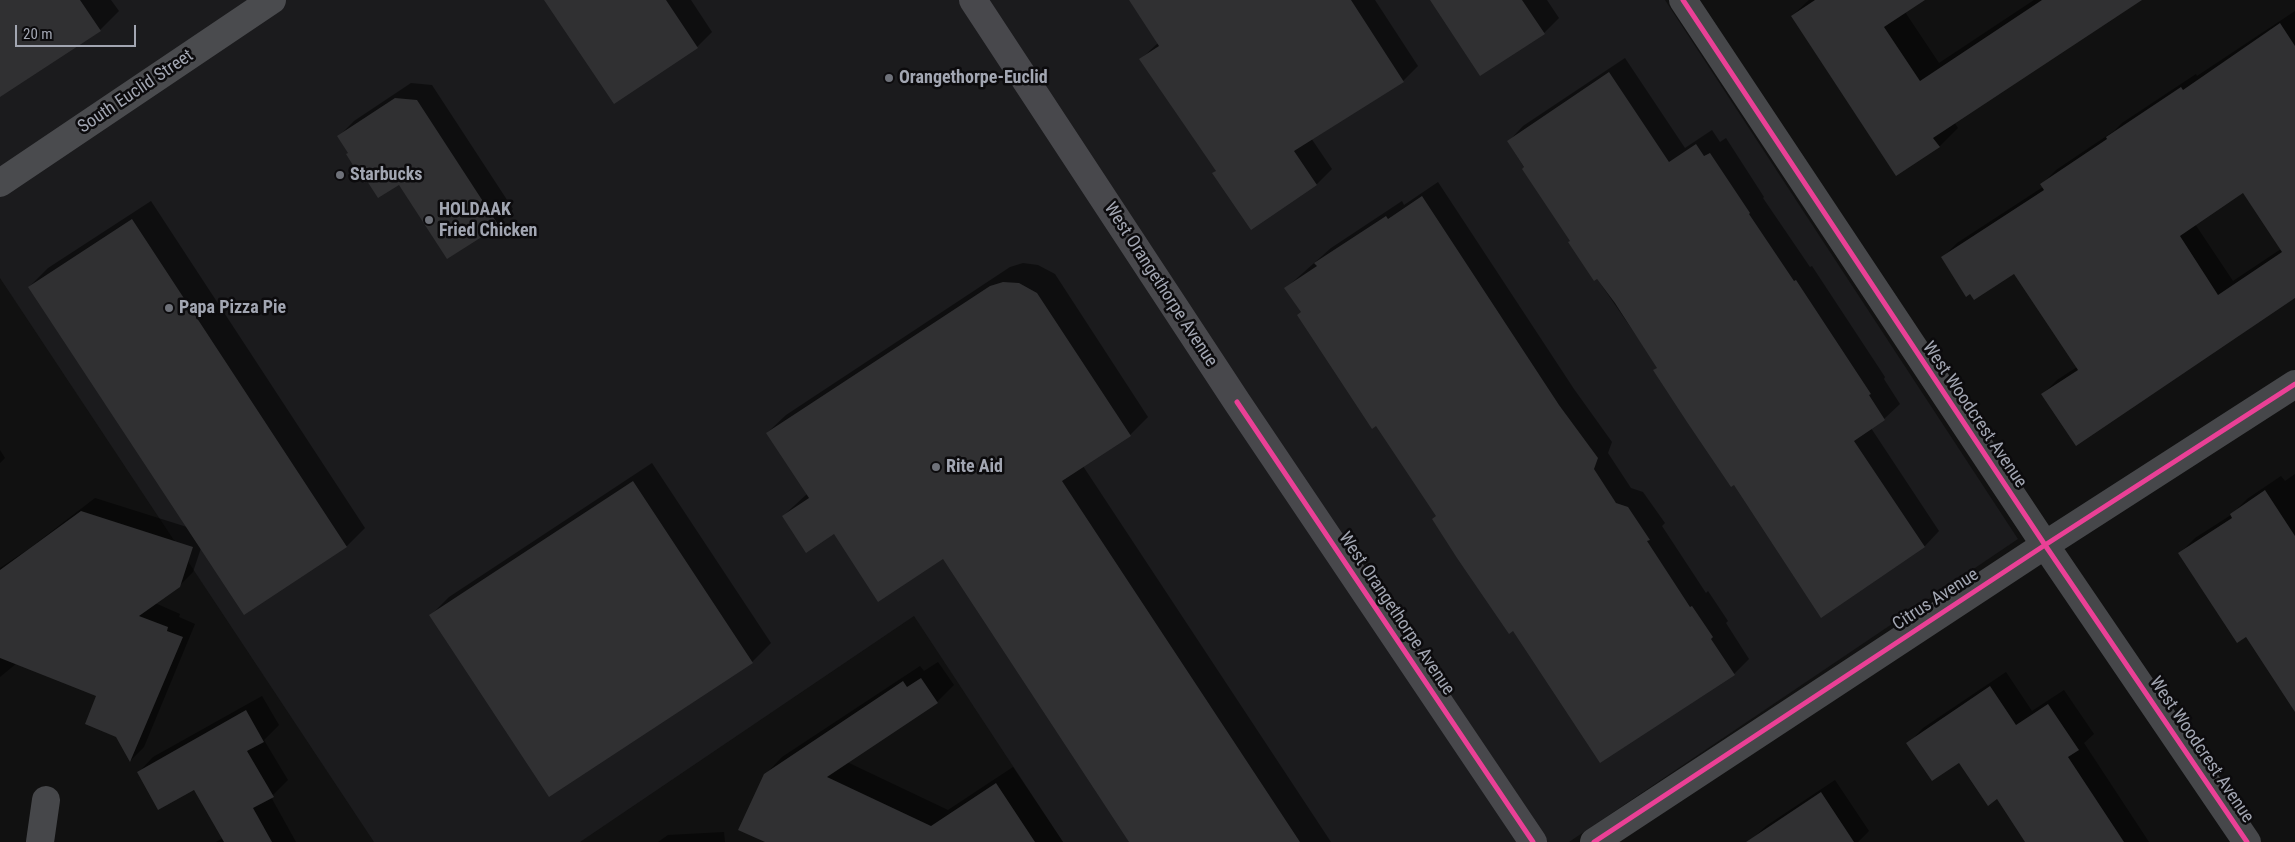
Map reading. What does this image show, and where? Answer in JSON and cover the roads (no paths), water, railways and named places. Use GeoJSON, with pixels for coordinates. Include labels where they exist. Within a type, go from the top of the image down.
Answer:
{"type":"FeatureCollection","features":[{"type":"Feature","properties":{"kind":"main road","name":"South Euclid Street"},"geometry":{"type":"LineString","coordinates":[[0,183],[272,0]]}},
{"type":"Feature","properties":{"kind":"main road","name":"West Orangethorpe Avenue"},"geometry":{"type":"LineString","coordinates":[[974,0],[1242,410],[1533,842]]}},
{"type":"Feature","properties":{"kind":"street","name":"West Woodcrest Avenue"},"geometry":{"type":"LineString","coordinates":[[1682,0],[2045,546],[2247,842]]}},
{"type":"Feature","properties":{"kind":"street","name":"Citrus Avenue"},"geometry":{"type":"LineString","coordinates":[[1594,842],[2295,384]]}},
{"type":"Feature","properties":{"kind":"street"},"geometry":{"type":"LineString","coordinates":[[40,842],[46,800]]}},
{"type":"Feature","properties":{"kind":"place","name":"Orangethorpe-Euclid"},"geometry":{"type":"Point","coordinates":[889,78]}},
{"type":"Feature","properties":{"kind":"place","name":"Starbucks"},"geometry":{"type":"Point","coordinates":[340,175]}},
{"type":"Feature","properties":{"kind":"place","name":"HOLDAAK Fried Chicken"},"geometry":{"type":"Point","coordinates":[429,220]}},
{"type":"Feature","properties":{"kind":"place","name":"Papa Pizza Pie"},"geometry":{"type":"Point","coordinates":[169,308]}},
{"type":"Feature","properties":{"kind":"place","name":"Rite Aid"},"geometry":{"type":"Point","coordinates":[936,467]}}]}
